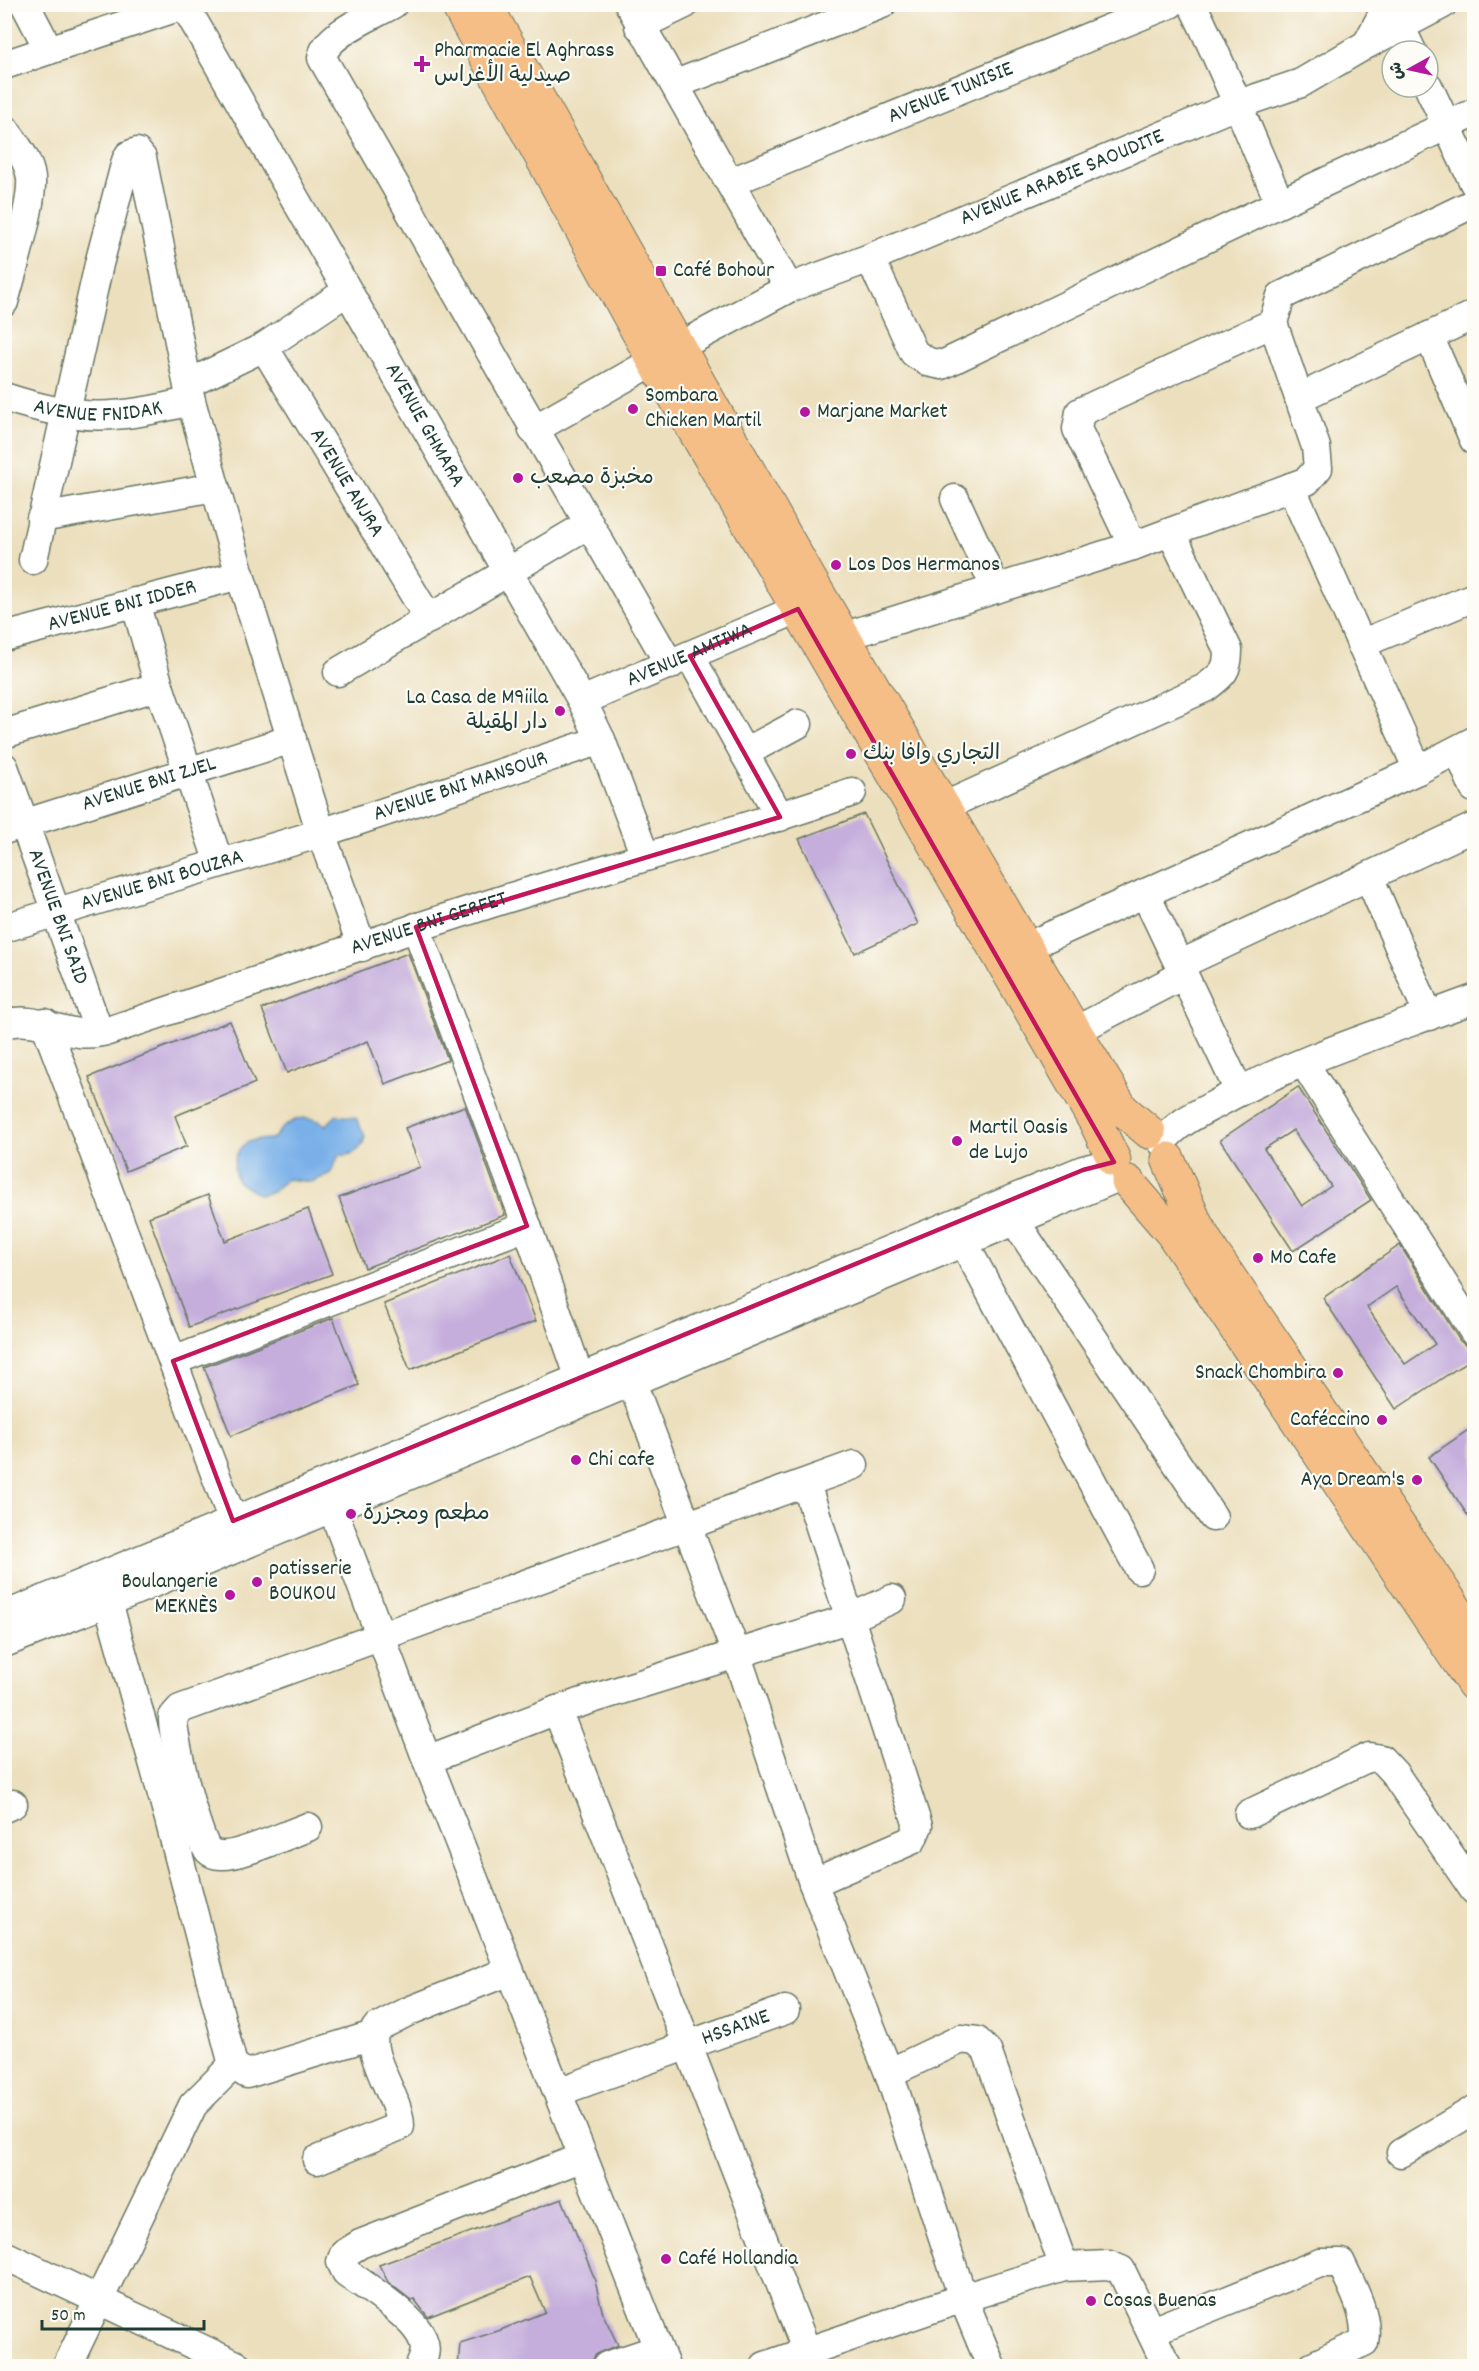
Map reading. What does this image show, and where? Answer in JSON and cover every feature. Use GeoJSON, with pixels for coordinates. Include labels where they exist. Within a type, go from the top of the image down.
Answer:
{"type":"FeatureCollection","features":[{"type":"Feature","properties":{"kind":"main road"},"geometry":{"type":"LineString","coordinates":[[457,4],[667,354],[845,636],[1122,1109],[1160,1144],[1196,1224],[1214,1253],[1474,1636]]}},
{"type":"Feature","properties":{"kind":"main road"},"geometry":{"type":"LineString","coordinates":[[486,4],[798,609],[1096,1123],[1119,1170],[1172,1233],[1474,1685]]}},
{"type":"Feature","properties":{"kind":"main road"},"geometry":{"type":"LineString","coordinates":[[1140,1131],[1160,1144],[1166,1168],[1154,1182],[1137,1185],[1119,1170],[1115,1151],[1124,1137],[1140,1131]]}},
{"type":"Feature","properties":{"kind":"street"},"geometry":{"type":"LineString","coordinates":[[25,4],[49,50]]}},
{"type":"Feature","properties":{"kind":"street"},"geometry":{"type":"LineString","coordinates":[[393,4],[336,36],[323,49],[322,58],[589,525],[744,753],[780,817]]}},
{"type":"Feature","properties":{"kind":"street"},"geometry":{"type":"LineString","coordinates":[[685,4],[634,15],[732,182],[789,288]]}},
{"type":"Feature","properties":{"kind":"street"},"geometry":{"type":"LineString","coordinates":[[676,84],[882,4]]}},
{"type":"Feature","properties":{"kind":"street","name":"AVENUE TUNISIE"},"geometry":{"type":"LineString","coordinates":[[732,182],[1170,4]]}},
{"type":"Feature","properties":{"kind":"street"},"geometry":{"type":"LineString","coordinates":[[1192,4],[1219,58],[1236,105],[1280,203]]}},
{"type":"Feature","properties":{"kind":"street","name":"AVENUE ARABIE SAOUDITE"},"geometry":{"type":"LineString","coordinates":[[533,430],[789,288],[870,258],[1236,105],[1301,83],[1367,44],[1443,4]]}},
{"type":"Feature","properties":{"kind":"street"},"geometry":{"type":"LineString","coordinates":[[4,65],[186,5]]}},
{"type":"Feature","properties":{"kind":"street","name":"AVENUE GHMARA"},"geometry":{"type":"LineString","coordinates":[[186,5],[346,292],[510,571],[582,702],[602,740],[645,856]]}},
{"type":"Feature","properties":{"kind":"street"},"geometry":{"type":"LineString","coordinates":[[1434,99],[1474,183]]}},
{"type":"Feature","properties":{"kind":"street"},"geometry":{"type":"LineString","coordinates":[[870,258],[914,353],[928,362],[942,364],[1474,113]]}},
{"type":"Feature","properties":{"kind":"street"},"geometry":{"type":"LineString","coordinates":[[4,128],[15,162],[31,177],[28,203],[4,302]]}},
{"type":"Feature","properties":{"kind":"street"},"geometry":{"type":"LineString","coordinates":[[33,560],[99,264],[126,161],[133,153],[140,153],[190,393],[215,487],[240,575],[321,833],[362,947]]}},
{"type":"Feature","properties":{"kind":"street"},"geometry":{"type":"LineString","coordinates":[[845,636],[1133,546],[1307,481],[1318,468],[1316,447],[1273,323],[1275,308],[1281,296],[1474,203]]}},
{"type":"Feature","properties":{"kind":"street","name":"AVENUE FNIDAK"},"geometry":{"type":"LineString","coordinates":[[4,397],[66,415],[123,416],[190,393],[346,292]]}},
{"type":"Feature","properties":{"kind":"street"},"geometry":{"type":"LineString","coordinates":[[1299,398],[1474,315]]}},
{"type":"Feature","properties":{"kind":"street"},"geometry":{"type":"LineString","coordinates":[[1133,546],[1077,429],[1080,412],[1273,323]]}},
{"type":"Feature","properties":{"kind":"street"},"geometry":{"type":"LineString","coordinates":[[1429,336],[1474,440]]}},
{"type":"Feature","properties":{"kind":"street","name":"AVENUE ANJRA"},"geometry":{"type":"LineString","coordinates":[[264,347],[429,620]]}},
{"type":"Feature","properties":{"kind":"street"},"geometry":{"type":"LineString","coordinates":[[41,518],[215,487]]}},
{"type":"Feature","properties":{"kind":"street"},"geometry":{"type":"LineString","coordinates":[[1291,487],[1418,770]]}},
{"type":"Feature","properties":{"kind":"street"},"geometry":{"type":"LineString","coordinates":[[955,499],[996,588]]}},
{"type":"Feature","properties":{"kind":"street"},"geometry":{"type":"LineString","coordinates":[[338,672],[589,525]]}},
{"type":"Feature","properties":{"kind":"street"},"geometry":{"type":"LineString","coordinates":[[945,806],[1205,688],[1219,678],[1228,666],[1228,650],[1171,532]]}},
{"type":"Feature","properties":{"kind":"street","name":"AVENUE BNI IDDER"},"geometry":{"type":"LineString","coordinates":[[4,637],[240,575]]}},
{"type":"Feature","properties":{"kind":"street"},"geometry":{"type":"LineString","coordinates":[[1361,644],[1474,597]]}},
{"type":"Feature","properties":{"kind":"street"},"geometry":{"type":"LineString","coordinates":[[135,602],[159,686],[219,863]]}},
{"type":"Feature","properties":{"kind":"street","name":"AVENUE AMTIWA"},"geometry":{"type":"LineString","coordinates":[[582,702],[798,609]]}},
{"type":"Feature","properties":{"kind":"street"},"geometry":{"type":"LineString","coordinates":[[4,734],[159,686]]}},
{"type":"Feature","properties":{"kind":"street"},"geometry":{"type":"LineString","coordinates":[[744,753],[798,724]]}},
{"type":"Feature","properties":{"kind":"street","name":"AVENUE BNI ZJEL"},"geometry":{"type":"LineString","coordinates":[[14,827],[292,739]]}},
{"type":"Feature","properties":{"kind":"street","name":"AVENUE BNI MANSOUR"},"geometry":{"type":"LineString","coordinates":[[321,833],[602,740]]}},
{"type":"Feature","properties":{"kind":"street"},"geometry":{"type":"LineString","coordinates":[[1026,947],[1418,770],[1466,746],[1474,788]]}},
{"type":"Feature","properties":{"kind":"street","name":"AVENUE BNI SAID"},"geometry":{"type":"LineString","coordinates":[[4,767],[14,827],[56,912],[99,1032]]}},
{"type":"Feature","properties":{"kind":"street","name":"AVENUE BNI GERFET"},"geometry":{"type":"LineString","coordinates":[[4,1024],[16,1021],[45,1023],[82,1034],[99,1032],[362,947],[416,927],[780,817],[852,792]]}},
{"type":"Feature","properties":{"kind":"street"},"geometry":{"type":"LineString","coordinates":[[1075,1031],[1181,970],[1474,827]]}},
{"type":"Feature","properties":{"kind":"street","name":"AVENUE BNI BOUZRA"},"geometry":{"type":"LineString","coordinates":[[4,928],[321,833]]}},
{"type":"Feature","properties":{"kind":"street"},"geometry":{"type":"LineString","coordinates":[[1369,877],[1429,1016]]}},
{"type":"Feature","properties":{"kind":"street"},"geometry":{"type":"LineString","coordinates":[[1145,893],[1239,1091]]}},
{"type":"Feature","properties":{"kind":"street"},"geometry":{"type":"LineString","coordinates":[[416,927],[527,1226],[579,1376]]}},
{"type":"Feature","properties":{"kind":"street"},"geometry":{"type":"LineString","coordinates":[[1160,1144],[1182,1122],[1239,1091],[1474,999]]}},
{"type":"Feature","properties":{"kind":"street"},"geometry":{"type":"LineString","coordinates":[[45,1023],[233,1521]]}},
{"type":"Feature","properties":{"kind":"street"},"geometry":{"type":"LineString","coordinates":[[1304,1064],[1474,1332]]}},
{"type":"Feature","properties":{"kind":"street"},"geometry":{"type":"LineString","coordinates":[[4,1616],[579,1376],[1088,1168],[1119,1170]]}},
{"type":"Feature","properties":{"kind":"street"},"geometry":{"type":"LineString","coordinates":[[4,1643],[108,1602],[964,1243],[1119,1170]]}},
{"type":"Feature","properties":{"kind":"street"},"geometry":{"type":"LineString","coordinates":[[1014,1220],[1213,1517]]}},
{"type":"Feature","properties":{"kind":"street"},"geometry":{"type":"LineString","coordinates":[[173,1361],[527,1226]]}},
{"type":"Feature","properties":{"kind":"street"},"geometry":{"type":"LineString","coordinates":[[964,1243],[1139,1569]]}},
{"type":"Feature","properties":{"kind":"street"},"geometry":{"type":"LineString","coordinates":[[632,1383],[736,1653],[813,1883],[889,2073],[963,2298],[991,2367]]}},
{"type":"Feature","properties":{"kind":"street"},"geometry":{"type":"LineString","coordinates":[[308,1827],[231,1855],[213,1854],[208,1849],[197,1824],[175,1737],[173,1717],[180,1708],[854,1465]]}},
{"type":"Feature","properties":{"kind":"street"},"geometry":{"type":"LineString","coordinates":[[806,1484],[848,1619],[918,1826],[912,1840],[813,1883]]}},
{"type":"Feature","properties":{"kind":"street"},"geometry":{"type":"LineString","coordinates":[[332,1507],[509,1971],[662,2358],[607,2367]]}},
{"type":"Feature","properties":{"kind":"street"},"geometry":{"type":"LineString","coordinates":[[428,1760],[557,1710],[848,1619],[892,1599]]}},
{"type":"Feature","properties":{"kind":"street"},"geometry":{"type":"LineString","coordinates":[[108,1602],[169,1820],[232,2065],[247,2074],[266,2070],[373,2035]]}},
{"type":"Feature","properties":{"kind":"street"},"geometry":{"type":"LineString","coordinates":[[557,1710],[807,2352]]}},
{"type":"Feature","properties":{"kind":"street"},"geometry":{"type":"LineString","coordinates":[[1249,1814],[1369,1757],[1381,1759],[1425,1817],[1474,1890]]}},
{"type":"Feature","properties":{"kind":"street"},"geometry":{"type":"LineString","coordinates":[[317,2160],[400,2126],[400,2114],[378,2062],[373,2035],[376,2028],[409,2011],[509,1971]]}},
{"type":"Feature","properties":{"kind":"street","name":"HSSAINE"},"geometry":{"type":"LineString","coordinates":[[558,2092],[688,2048],[785,2010]]}},
{"type":"Feature","properties":{"kind":"street"},"geometry":{"type":"LineString","coordinates":[[889,2073],[961,2039],[977,2041],[987,2051],[1064,2267]]}},
{"type":"Feature","properties":{"kind":"street"},"geometry":{"type":"LineString","coordinates":[[67,2367],[98,2298],[193,2105],[232,2065]]}},
{"type":"Feature","properties":{"kind":"street"},"geometry":{"type":"LineString","coordinates":[[1401,2153],[1474,2110]]}},
{"type":"Feature","properties":{"kind":"street"},"geometry":{"type":"LineString","coordinates":[[420,2367],[425,2348],[420,2334],[411,2323],[346,2272],[340,2262],[344,2254],[360,2244],[583,2157]]}},
{"type":"Feature","properties":{"kind":"street"},"geometry":{"type":"LineString","coordinates":[[4,2255],[238,2367]]}},
{"type":"Feature","properties":{"kind":"street"},"geometry":{"type":"LineString","coordinates":[[1152,2331],[1330,2261],[1341,2264],[1356,2296],[1366,2332],[1364,2342],[1312,2367]]}},
{"type":"Feature","properties":{"kind":"street"},"geometry":{"type":"LineString","coordinates":[[765,2367],[963,2298],[1064,2267],[1109,2265],[1121,2270],[1152,2331],[1167,2367]]}},
{"type":"Feature","properties":{"kind":"highlighted area"},"geometry":{"type":"Polygon","coordinates":[[[798,609],[1114,1162],[1083,1170],[233,1521],[173,1361],[527,1226],[416,927],[780,817],[690,656],[798,609]]]}},
{"type":"Feature","properties":{"kind":"water"},"geometry":{"type":"Polygon","coordinates":[[[337,1115],[356,1118],[365,1136],[362,1145],[356,1151],[339,1155],[330,1174],[311,1182],[287,1179],[272,1192],[259,1195],[238,1182],[234,1169],[236,1156],[248,1142],[274,1138],[285,1126],[297,1120],[311,1119],[326,1125],[337,1115]]]}},
{"type":"Feature","properties":{"kind":"building"},"geometry":{"type":"Polygon","coordinates":[[[864,814],[918,924],[855,953],[799,839],[864,814]]]}},
{"type":"Feature","properties":{"kind":"building"},"geometry":{"type":"Polygon","coordinates":[[[408,953],[448,1060],[385,1084],[368,1041],[287,1073],[262,1009],[408,953]]]}},
{"type":"Feature","properties":{"kind":"building"},"geometry":{"type":"Polygon","coordinates":[[[230,1021],[255,1083],[175,1116],[187,1146],[126,1171],[89,1077],[230,1021]]]}},
{"type":"Feature","properties":{"kind":"building"},"geometry":{"type":"Polygon","coordinates":[[[1298,1087],[1371,1200],[1293,1251],[1220,1140],[1298,1087]],[[1293,1130],[1264,1149],[1302,1206],[1331,1186],[1293,1130]]]}},
{"type":"Feature","properties":{"kind":"building"},"geometry":{"type":"Polygon","coordinates":[[[465,1106],[505,1215],[365,1268],[339,1198],[420,1167],[405,1128],[465,1106]]]}},
{"type":"Feature","properties":{"kind":"building"},"geometry":{"type":"Polygon","coordinates":[[[208,1195],[225,1241],[308,1209],[332,1274],[189,1327],[149,1217],[208,1195]]]}},
{"type":"Feature","properties":{"kind":"building"},"geometry":{"type":"Polygon","coordinates":[[[1400,1245],[1460,1341],[1474,1352],[1474,1357],[1396,1409],[1323,1298],[1400,1245]],[[1396,1287],[1367,1307],[1405,1364],[1435,1344],[1396,1287]]]}},
{"type":"Feature","properties":{"kind":"building"},"geometry":{"type":"Polygon","coordinates":[[[510,1254],[536,1321],[410,1370],[384,1304],[510,1254]]]}},
{"type":"Feature","properties":{"kind":"building"},"geometry":{"type":"Polygon","coordinates":[[[333,1318],[359,1385],[231,1436],[204,1367],[333,1318]]]}},
{"type":"Feature","properties":{"kind":"building"},"geometry":{"type":"Polygon","coordinates":[[[1474,1426],[1474,1525],[1429,1457],[1474,1426]]]}},
{"type":"Feature","properties":{"kind":"building"},"geometry":{"type":"Polygon","coordinates":[[[562,2199],[594,2277],[603,2314],[618,2345],[595,2355],[591,2365],[587,2367],[458,2367],[460,2343],[545,2312],[530,2277],[428,2317],[414,2299],[411,2300],[388,2282],[379,2265],[562,2199]]]}},
{"type":"Feature","properties":{"kind":"place","name":"Pharmacie El Aghrass صيدلية الأغراس"},"geometry":{"type":"Point","coordinates":[422,64]}},
{"type":"Feature","properties":{"kind":"place","name":"Café Bohour"},"geometry":{"type":"Point","coordinates":[661,271]}},
{"type":"Feature","properties":{"kind":"place","name":"Sombara Chicken Martil"},"geometry":{"type":"Point","coordinates":[633,409]}},
{"type":"Feature","properties":{"kind":"place","name":"Marjane Market"},"geometry":{"type":"Point","coordinates":[805,412]}},
{"type":"Feature","properties":{"kind":"place","name":"مخبزة مصعب"},"geometry":{"type":"Point","coordinates":[518,478]}},
{"type":"Feature","properties":{"kind":"place","name":"Los Dos Hermanos"},"geometry":{"type":"Point","coordinates":[836,565]}},
{"type":"Feature","properties":{"kind":"place","name":"La Casa de M9iila دار المقيلة"},"geometry":{"type":"Point","coordinates":[560,711]}},
{"type":"Feature","properties":{"kind":"place","name":"التجاري وافا بنك"},"geometry":{"type":"Point","coordinates":[851,754]}},
{"type":"Feature","properties":{"kind":"place","name":"Martil Oasis de Lujo"},"geometry":{"type":"Point","coordinates":[957,1141]}},
{"type":"Feature","properties":{"kind":"place","name":"Mo Cafe"},"geometry":{"type":"Point","coordinates":[1258,1258]}},
{"type":"Feature","properties":{"kind":"place","name":"Snack Chombira"},"geometry":{"type":"Point","coordinates":[1338,1373]}},
{"type":"Feature","properties":{"kind":"place","name":"Caféccino"},"geometry":{"type":"Point","coordinates":[1382,1420]}},
{"type":"Feature","properties":{"kind":"place","name":"Chi cafe"},"geometry":{"type":"Point","coordinates":[576,1460]}},
{"type":"Feature","properties":{"kind":"place","name":"Aya Dream's"},"geometry":{"type":"Point","coordinates":[1417,1480]}},
{"type":"Feature","properties":{"kind":"place","name":"مطعم ومجزرة"},"geometry":{"type":"Point","coordinates":[351,1514]}},
{"type":"Feature","properties":{"kind":"place","name":"patisserie BOUKOU"},"geometry":{"type":"Point","coordinates":[257,1582]}},
{"type":"Feature","properties":{"kind":"place","name":"Boulangerie MEKNÈS"},"geometry":{"type":"Point","coordinates":[230,1595]}},
{"type":"Feature","properties":{"kind":"place","name":"Café Hollandia"},"geometry":{"type":"Point","coordinates":[666,2259]}},
{"type":"Feature","properties":{"kind":"place","name":"Cosas Buenas"},"geometry":{"type":"Point","coordinates":[1091,2301]}}]}
